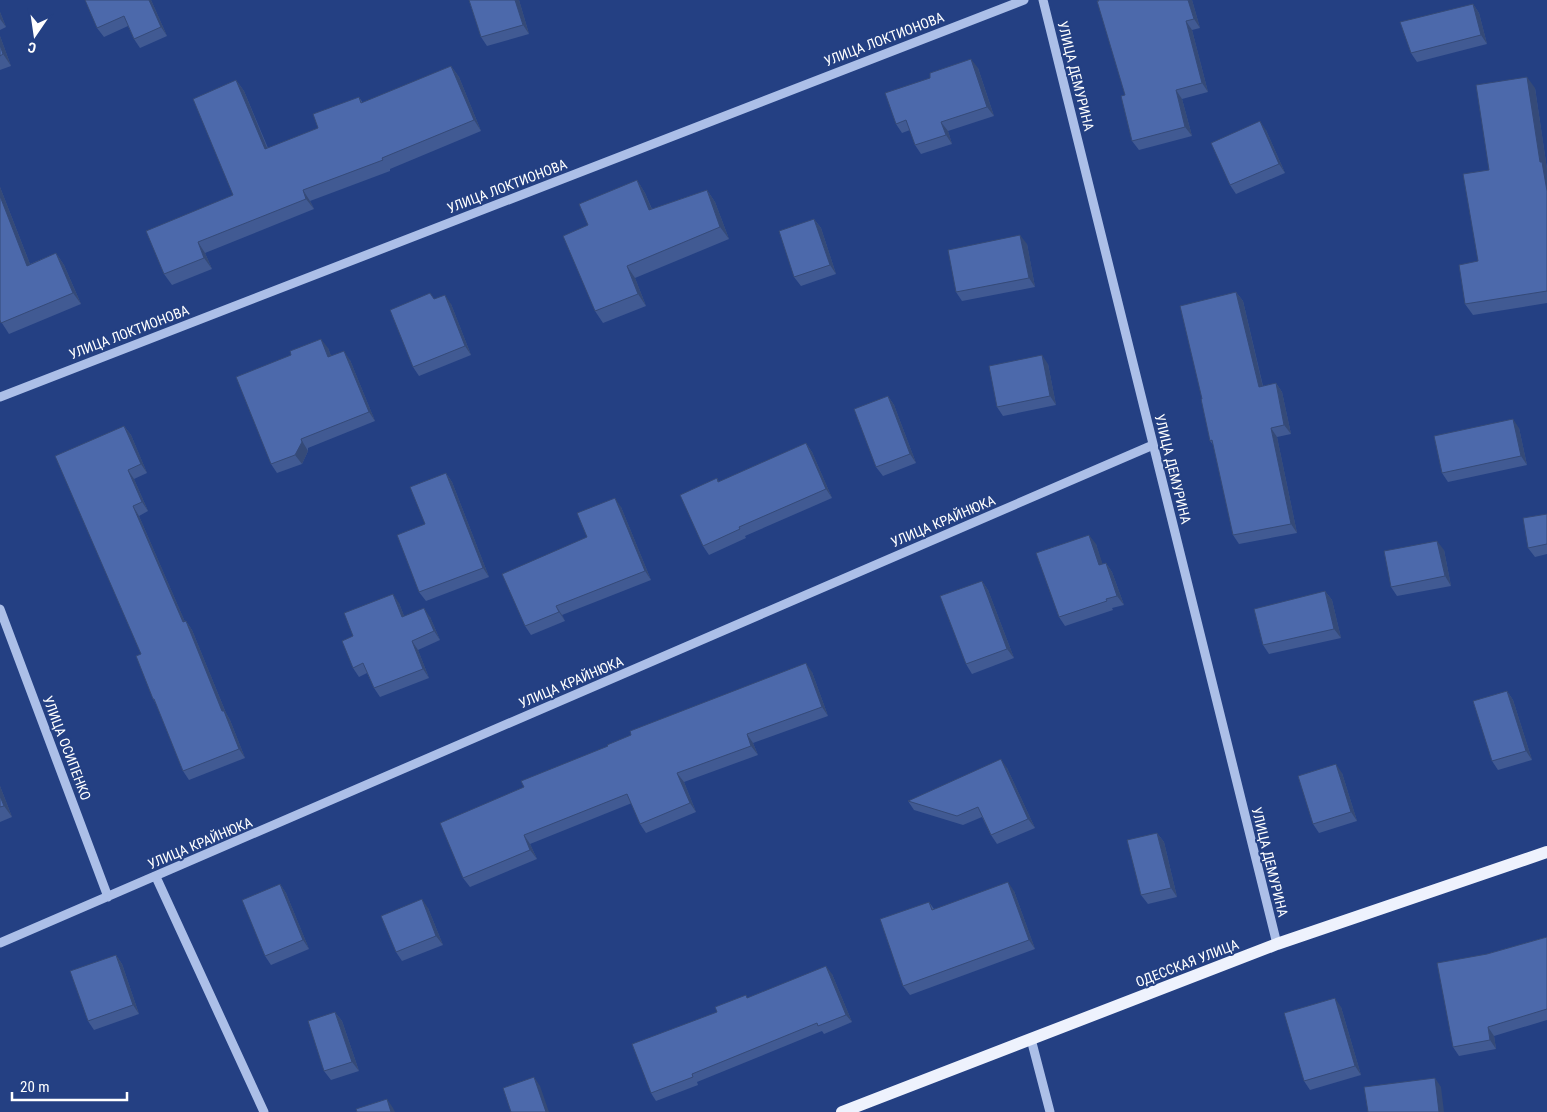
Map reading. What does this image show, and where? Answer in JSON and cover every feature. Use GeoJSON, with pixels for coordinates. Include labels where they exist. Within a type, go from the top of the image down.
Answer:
{"type":"FeatureCollection","features":[{"type":"Feature","properties":{"kind":"main road","name":"ОДЕССКАЯ УЛИЦА"},"geometry":{"type":"LineString","coordinates":[[842,1112],[1276,944],[1547,852]]}},
{"type":"Feature","properties":{"kind":"street","name":"УЛИЦА ЛОКТИОНОВА"},"geometry":{"type":"LineString","coordinates":[[0,397],[1024,0]]}},
{"type":"Feature","properties":{"kind":"street","name":"УЛИЦА ДЕМУРИНА"},"geometry":{"type":"LineString","coordinates":[[1042,0],[1276,944]]}},
{"type":"Feature","properties":{"kind":"street","name":"УЛИЦА КРАЙНЮКА"},"geometry":{"type":"LineString","coordinates":[[0,943],[1153,445]]}},
{"type":"Feature","properties":{"kind":"street","name":"УЛИЦА ОСИПЕНКО"},"geometry":{"type":"LineString","coordinates":[[0,609],[108,897]]}},
{"type":"Feature","properties":{"kind":"street"},"geometry":{"type":"LineString","coordinates":[[156,877],[264,1112]]}},
{"type":"Feature","properties":{"kind":"street"},"geometry":{"type":"LineString","coordinates":[[1031,1039],[1050,1112]]}},
{"type":"Feature","properties":{"kind":"building"},"geometry":{"type":"Polygon","coordinates":[[[85,0],[149,0],[161,27],[134,39],[124,16],[97,28],[85,0]]]}},
{"type":"Feature","properties":{"kind":"building"},"geometry":{"type":"Polygon","coordinates":[[[469,0],[515,0],[523,25],[481,37],[469,0]]]}},
{"type":"Feature","properties":{"kind":"building"},"geometry":{"type":"Polygon","coordinates":[[[1098,0],[1188,0],[1194,19],[1186,21],[1202,83],[1176,90],[1185,127],[1132,141],[1121,96],[1125,95],[1098,0]]]}},
{"type":"Feature","properties":{"kind":"building"},"geometry":{"type":"Polygon","coordinates":[[[1473,4],[1481,35],[1411,53],[1400,22],[1473,4]]]}},
{"type":"Feature","properties":{"kind":"building"},"geometry":{"type":"Polygon","coordinates":[[[0,45],[3,54],[0,56],[0,45]]]}},
{"type":"Feature","properties":{"kind":"building"},"geometry":{"type":"Polygon","coordinates":[[[971,59],[987,107],[941,122],[946,135],[915,145],[906,120],[896,124],[885,93],[930,78],[930,73],[971,59]]]}},
{"type":"Feature","properties":{"kind":"building"},"geometry":{"type":"Polygon","coordinates":[[[451,66],[474,120],[382,158],[383,160],[303,190],[306,199],[198,242],[204,258],[164,274],[146,231],[233,195],[193,99],[236,80],[265,149],[318,128],[313,114],[359,97],[361,103],[451,66]]]}},
{"type":"Feature","properties":{"kind":"building"},"geometry":{"type":"Polygon","coordinates":[[[1527,77],[1540,162],[1542,162],[1547,191],[1547,291],[1465,304],[1459,265],[1478,261],[1463,174],[1489,170],[1476,85],[1527,77]]]}},
{"type":"Feature","properties":{"kind":"building"},"geometry":{"type":"Polygon","coordinates":[[[1260,121],[1279,164],[1230,185],[1211,143],[1260,121]]]}},
{"type":"Feature","properties":{"kind":"building"},"geometry":{"type":"Polygon","coordinates":[[[637,180],[649,210],[707,190],[720,227],[627,266],[638,294],[595,311],[563,236],[588,225],[579,204],[637,180]]]}},
{"type":"Feature","properties":{"kind":"building"},"geometry":{"type":"Polygon","coordinates":[[[0,196],[27,266],[56,253],[73,293],[1,323],[0,320],[0,196]]]}},
{"type":"Feature","properties":{"kind":"building"},"geometry":{"type":"Polygon","coordinates":[[[814,219],[830,265],[794,277],[779,231],[814,219]]]}},
{"type":"Feature","properties":{"kind":"building"},"geometry":{"type":"Polygon","coordinates":[[[1020,235],[1029,278],[956,292],[948,250],[1020,235]]]}},
{"type":"Feature","properties":{"kind":"building"},"geometry":{"type":"Polygon","coordinates":[[[1236,292],[1259,387],[1276,383],[1284,425],[1271,428],[1291,524],[1233,535],[1180,306],[1236,292]]]}},
{"type":"Feature","properties":{"kind":"building"},"geometry":{"type":"Polygon","coordinates":[[[430,293],[434,299],[445,295],[465,346],[413,367],[390,310],[430,293]]]}},
{"type":"Feature","properties":{"kind":"building"},"geometry":{"type":"Polygon","coordinates":[[[321,339],[328,357],[344,351],[369,412],[301,439],[302,442],[295,455],[271,464],[236,377],[291,355],[290,351],[321,339]]]}},
{"type":"Feature","properties":{"kind":"building"},"geometry":{"type":"Polygon","coordinates":[[[1042,355],[1050,396],[997,407],[989,366],[1042,355]]]}},
{"type":"Feature","properties":{"kind":"building"},"geometry":{"type":"Polygon","coordinates":[[[888,396],[910,454],[876,467],[854,409],[888,396]]]}},
{"type":"Feature","properties":{"kind":"building"},"geometry":{"type":"Polygon","coordinates":[[[1513,419],[1521,456],[1442,473],[1434,436],[1513,419]]]}},
{"type":"Feature","properties":{"kind":"building"},"geometry":{"type":"Polygon","coordinates":[[[124,426],[141,464],[128,470],[142,502],[133,506],[183,622],[186,621],[239,749],[183,771],[136,656],[141,654],[55,456],[124,426]]]}},
{"type":"Feature","properties":{"kind":"building"},"geometry":{"type":"Polygon","coordinates":[[[806,443],[826,489],[739,527],[740,529],[703,546],[680,495],[717,478],[718,482],[806,443]]]}},
{"type":"Feature","properties":{"kind":"building"},"geometry":{"type":"Polygon","coordinates":[[[446,473],[483,568],[419,592],[397,535],[425,524],[410,487],[446,473]]]}},
{"type":"Feature","properties":{"kind":"building"},"geometry":{"type":"Polygon","coordinates":[[[615,498],[645,571],[556,606],[559,612],[525,626],[502,574],[587,537],[577,513],[615,498]]]}},
{"type":"Feature","properties":{"kind":"building"},"geometry":{"type":"Polygon","coordinates":[[[1547,514],[1547,544],[1528,548],[1523,518],[1547,514]]]}},
{"type":"Feature","properties":{"kind":"building"},"geometry":{"type":"Polygon","coordinates":[[[1089,535],[1099,565],[1106,563],[1117,596],[1059,617],[1036,553],[1089,535]]]}},
{"type":"Feature","properties":{"kind":"building"},"geometry":{"type":"Polygon","coordinates":[[[1437,541],[1445,576],[1391,587],[1384,551],[1437,541]]]}},
{"type":"Feature","properties":{"kind":"building"},"geometry":{"type":"Polygon","coordinates":[[[982,581],[1007,649],[966,664],[940,596],[982,581]]]}},
{"type":"Feature","properties":{"kind":"building"},"geometry":{"type":"Polygon","coordinates":[[[1325,591],[1334,629],[1263,645],[1254,609],[1325,591]]]}},
{"type":"Feature","properties":{"kind":"building"},"geometry":{"type":"Polygon","coordinates":[[[393,594],[402,617],[424,608],[434,631],[412,641],[423,669],[374,688],[363,663],[353,668],[342,641],[353,636],[344,613],[393,594]]]}},
{"type":"Feature","properties":{"kind":"building"},"geometry":{"type":"Polygon","coordinates":[[[806,663],[822,707],[747,734],[751,746],[677,773],[690,803],[640,824],[627,794],[524,835],[530,850],[463,878],[440,823],[524,787],[521,781],[608,746],[631,735],[630,731],[806,663]]]}},
{"type":"Feature","properties":{"kind":"building"},"geometry":{"type":"Polygon","coordinates":[[[1507,691],[1526,751],[1492,761],[1473,701],[1507,691]]]}},
{"type":"Feature","properties":{"kind":"building"},"geometry":{"type":"Polygon","coordinates":[[[1001,759],[1028,819],[991,835],[978,807],[957,816],[908,801],[1001,759]]]}},
{"type":"Feature","properties":{"kind":"building"},"geometry":{"type":"Polygon","coordinates":[[[1336,764],[1351,812],[1313,824],[1298,776],[1336,764]]]}},
{"type":"Feature","properties":{"kind":"building"},"geometry":{"type":"Polygon","coordinates":[[[0,796],[4,806],[0,807],[0,796]]]}},
{"type":"Feature","properties":{"kind":"building"},"geometry":{"type":"Polygon","coordinates":[[[1157,833],[1171,888],[1141,895],[1127,840],[1157,833]]]}},
{"type":"Feature","properties":{"kind":"building"},"geometry":{"type":"Polygon","coordinates":[[[1008,882],[1029,940],[903,986],[880,919],[929,902],[932,910],[1008,882]]]}},
{"type":"Feature","properties":{"kind":"building"},"geometry":{"type":"Polygon","coordinates":[[[280,884],[303,940],[265,956],[242,900],[280,884]]]}},
{"type":"Feature","properties":{"kind":"building"},"geometry":{"type":"Polygon","coordinates":[[[422,899],[436,936],[396,952],[381,916],[422,899]]]}},
{"type":"Feature","properties":{"kind":"building"},"geometry":{"type":"Polygon","coordinates":[[[1547,937],[1547,1009],[1488,1027],[1490,1040],[1453,1047],[1437,963],[1487,954],[1547,937]]]}},
{"type":"Feature","properties":{"kind":"building"},"geometry":{"type":"Polygon","coordinates":[[[116,955],[133,1005],[88,1021],[70,971],[116,955]]]}},
{"type":"Feature","properties":{"kind":"building"},"geometry":{"type":"Polygon","coordinates":[[[826,966],[846,1015],[818,1026],[817,1023],[692,1074],[693,1077],[651,1093],[632,1044],[717,1012],[715,1007],[746,995],[747,998],[826,966]]]}},
{"type":"Feature","properties":{"kind":"building"},"geometry":{"type":"Polygon","coordinates":[[[1335,998],[1355,1066],[1304,1081],[1284,1013],[1335,998]]]}},
{"type":"Feature","properties":{"kind":"building"},"geometry":{"type":"Polygon","coordinates":[[[335,1012],[352,1062],[324,1071],[308,1021],[335,1012]]]}},
{"type":"Feature","properties":{"kind":"building"},"geometry":{"type":"Polygon","coordinates":[[[534,1077],[546,1112],[511,1112],[503,1088],[534,1077]]]}},
{"type":"Feature","properties":{"kind":"building"},"geometry":{"type":"Polygon","coordinates":[[[1435,1078],[1439,1112],[1368,1112],[1364,1087],[1435,1078]]]}},
{"type":"Feature","properties":{"kind":"building"},"geometry":{"type":"Polygon","coordinates":[[[387,1099],[391,1112],[357,1112],[356,1109],[387,1099]]]}}]}
